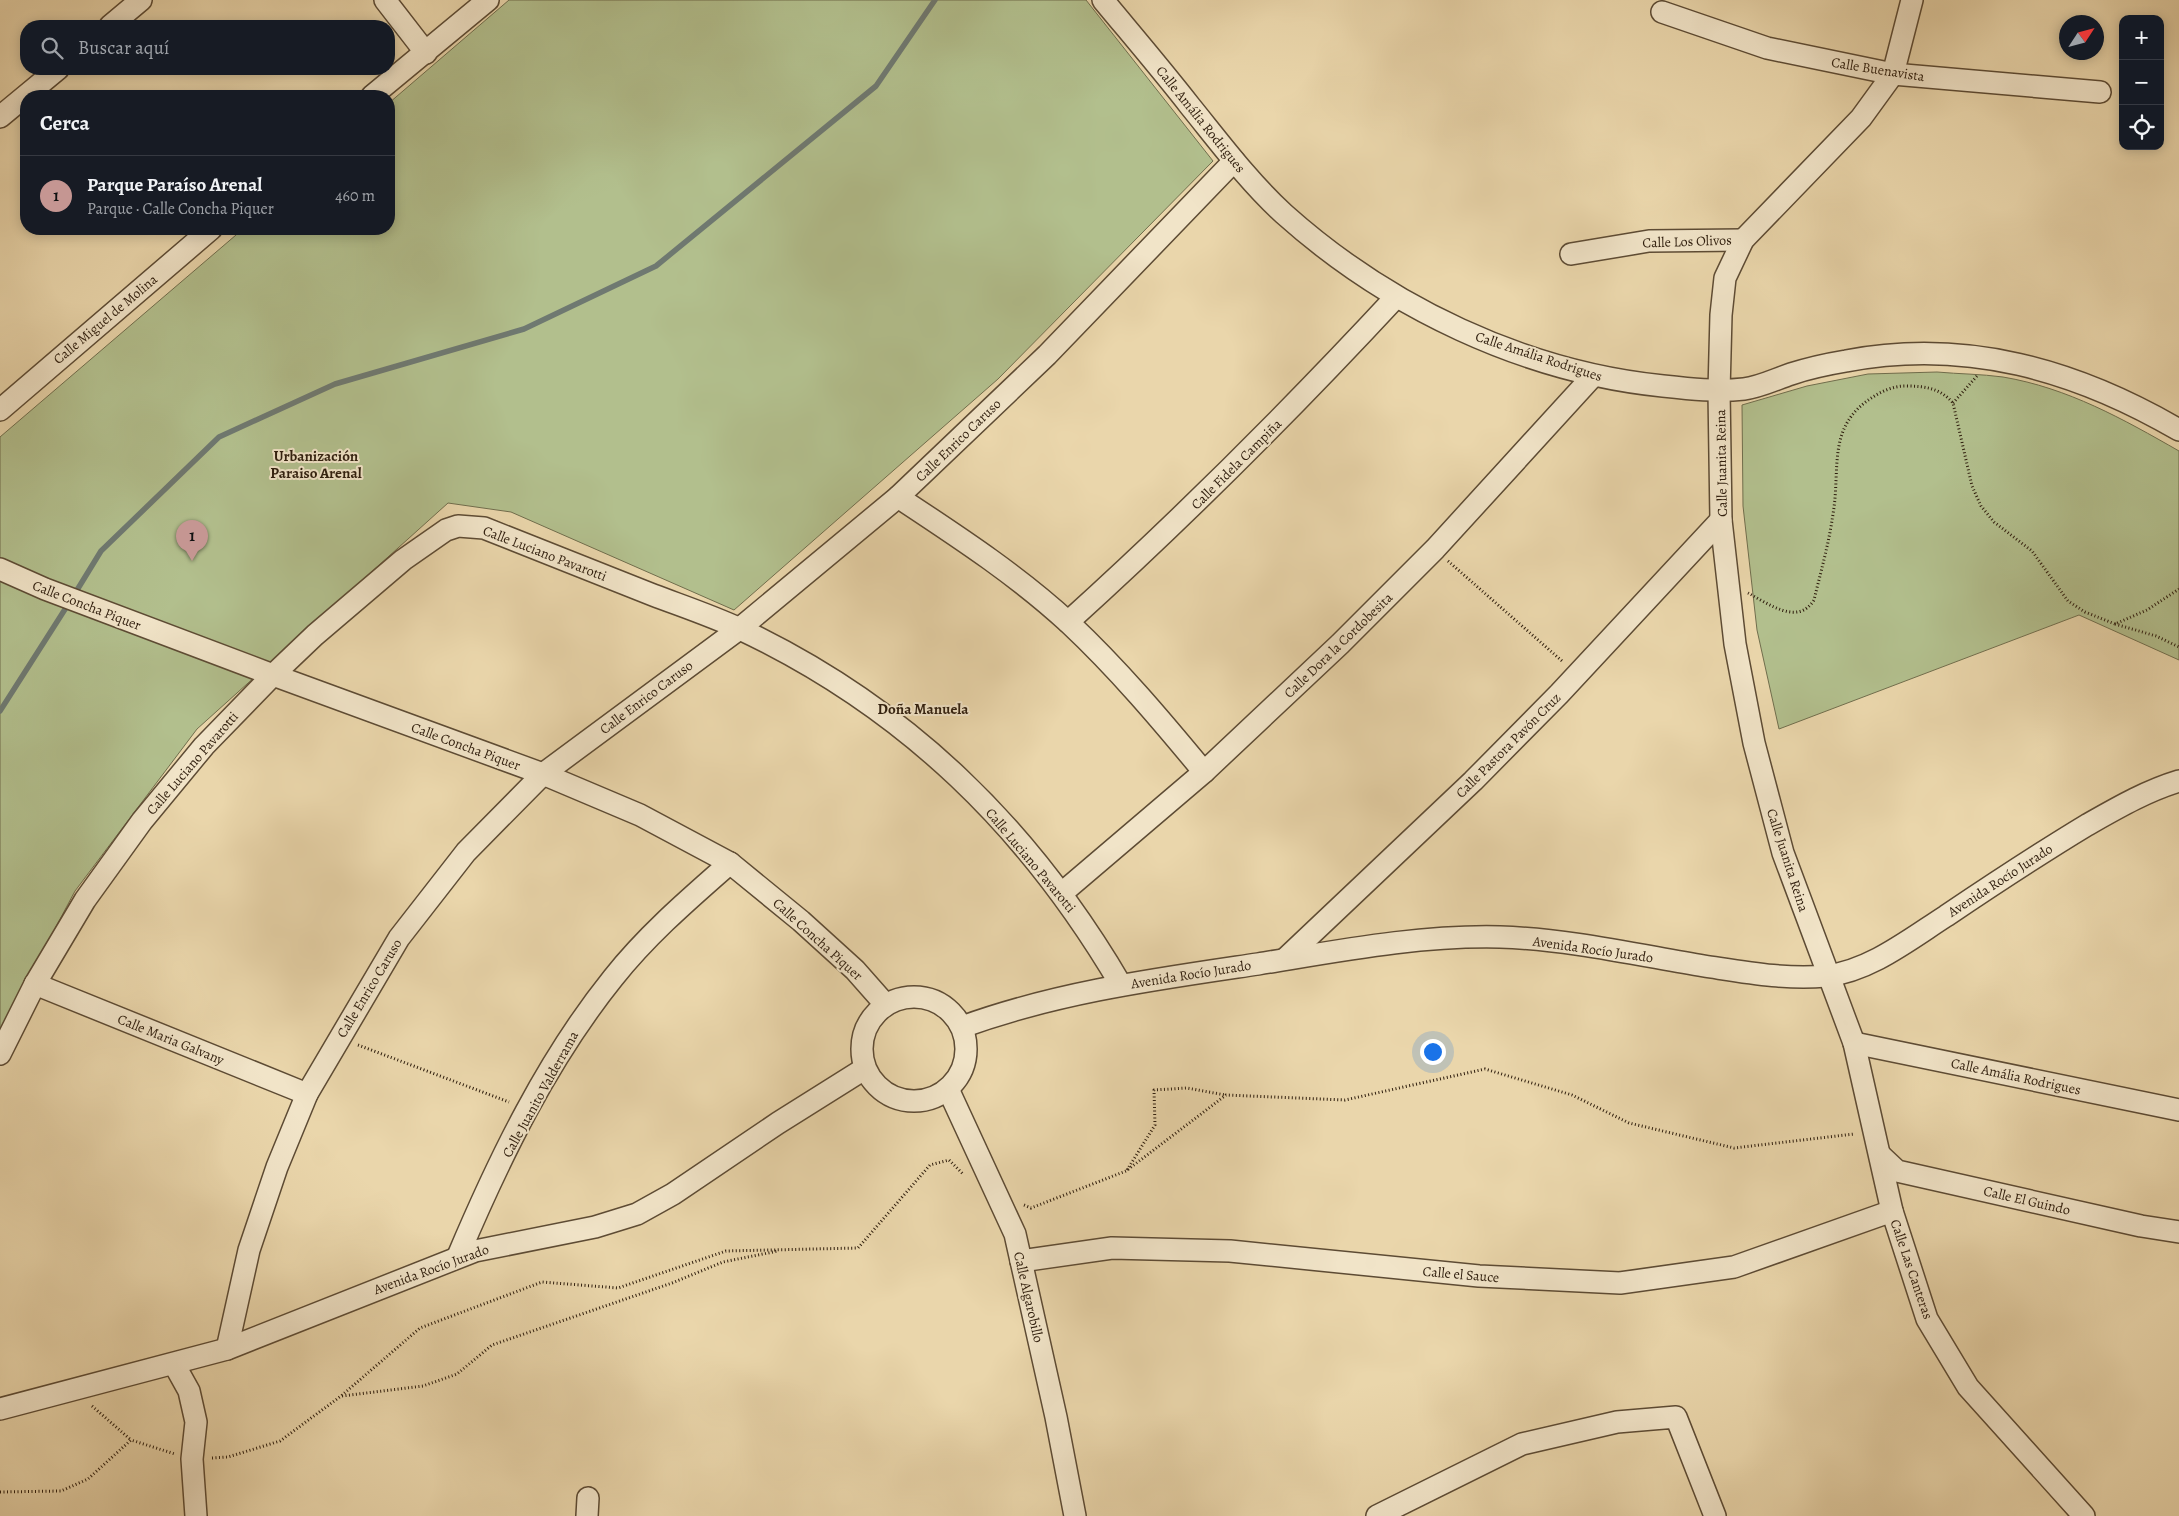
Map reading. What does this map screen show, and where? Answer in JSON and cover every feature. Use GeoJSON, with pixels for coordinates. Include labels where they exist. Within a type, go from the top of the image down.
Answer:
{"type":"FeatureCollection","features":[{"type":"Feature","properties":{"kind":"street"},"geometry":{"type":"LineString","coordinates":[[117,20],[141,0]]}},
{"type":"Feature","properties":{"kind":"street"},"geometry":{"type":"LineString","coordinates":[[385,0],[426,53]]}},
{"type":"Feature","properties":{"kind":"street"},"geometry":{"type":"LineString","coordinates":[[380,90],[488,0]]}},
{"type":"Feature","properties":{"kind":"street","name":"Calle Amália Rodrigues"},"geometry":{"type":"LineString","coordinates":[[1103,0],[1234,161],[1290,218],[1338,258],[1396,297],[1458,328],[1524,354],[1593,376],[1654,385],[1719,390],[1748,389],[1796,372],[1848,360],[1931,353],[1993,358],[2033,366],[2093,386],[2179,430]]}},
{"type":"Feature","properties":{"kind":"street","name":"Calle Juanita Reina"},"geometry":{"type":"LineString","coordinates":[[1828,976],[1783,853],[1754,743],[1735,644],[1721,520],[1719,390],[1721,315],[1725,278],[1743,240],[1861,118],[1893,74],[1912,0]]}},
{"type":"Feature","properties":{"kind":"street","name":"Calle Buenavista"},"geometry":{"type":"LineString","coordinates":[[1662,12],[1767,48],[1893,74],[2100,92]]}},
{"type":"Feature","properties":{"kind":"street"},"geometry":{"type":"LineString","coordinates":[[33,90],[51,75]]}},
{"type":"Feature","properties":{"kind":"street"},"geometry":{"type":"LineString","coordinates":[[0,117],[20,100]]}},
{"type":"Feature","properties":{"kind":"street","name":"Calle Enrico Caruso"},"geometry":{"type":"LineString","coordinates":[[227,1350],[249,1250],[277,1167],[307,1094],[399,938],[466,852],[543,774],[739,629],[898,497],[1047,355],[1234,161]]}},
{"type":"Feature","properties":{"kind":"street","name":"Calle Miguel de Molina"},"geometry":{"type":"LineString","coordinates":[[0,410],[204,235]]}},
{"type":"Feature","properties":{"kind":"street","name":"Calle Los Olivos"},"geometry":{"type":"LineString","coordinates":[[1571,254],[1648,241],[1743,240]]}},
{"type":"Feature","properties":{"kind":"street","name":"Calle Fidela Campiña"},"geometry":{"type":"LineString","coordinates":[[1068,622],[1162,537],[1250,450],[1396,297]]}},
{"type":"Feature","properties":{"kind":"street","name":"Calle Dora la Cordobesita"},"geometry":{"type":"LineString","coordinates":[[1062,893],[1204,772],[1263,718],[1435,550],[1593,376]]}},
{"type":"Feature","properties":{"kind":"street"},"geometry":{"type":"LineString","coordinates":[[898,497],[986,555],[1068,622],[1115,668],[1204,772]]}},
{"type":"Feature","properties":{"kind":"street","name":"Calle Pastora Pavón Cruz"},"geometry":{"type":"LineString","coordinates":[[1284,959],[1473,781],[1577,675],[1721,520]]}},
{"type":"Feature","properties":{"kind":"street","name":"Calle Luciano Pavarotti"},"geometry":{"type":"LineString","coordinates":[[0,1054],[35,984],[85,900],[142,822],[204,746],[272,675],[402,560],[430,539],[458,526],[484,528],[739,629],[814,668],[884,715],[949,768],[1009,828],[1062,893],[1093,938],[1121,985]]}},
{"type":"Feature","properties":{"kind":"street","name":"Calle Concha Piquer"},"geometry":{"type":"LineString","coordinates":[[0,569],[45,589],[272,675],[543,774],[640,815],[730,863],[856,970],[885,1004]]}},
{"type":"Feature","properties":{"kind":"street","name":"Avenida Rocío Jurado"},"geometry":{"type":"LineString","coordinates":[[962,1027],[1004,1012],[1092,990],[1399,942],[1502,937],[1588,947],[1738,972],[1782,976],[1828,976],[1875,960],[2044,851],[2106,814],[2143,794],[2179,781]]}},
{"type":"Feature","properties":{"kind":"street","name":"Calle Juanito Valderrama"},"geometry":{"type":"LineString","coordinates":[[458,1256],[475,1217],[528,1110],[566,1043],[614,977],[668,917],[730,863]]}},
{"type":"Feature","properties":{"kind":"street","name":"Calle Las Canteras"},"geometry":{"type":"LineString","coordinates":[[1828,976],[1854,1043],[1892,1211],[1927,1319],[1968,1387],[2084,1516]]}},
{"type":"Feature","properties":{"kind":"street","name":"Calle Maria Galvany"},"geometry":{"type":"LineString","coordinates":[[35,984],[307,1094]]}},
{"type":"Feature","properties":{"kind":"street"},"geometry":{"type":"LineString","coordinates":[[911,996],[920,996],[938,1001],[952,1012],[962,1027],[967,1049],[962,1072],[948,1090],[932,1099],[913,1102],[895,1098],[879,1088],[864,1069],[862,1055],[863,1035],[871,1018],[885,1004],[902,997],[911,996]]}},
{"type":"Feature","properties":{"kind":"street","name":"Calle Amália Rodrigues"},"geometry":{"type":"LineString","coordinates":[[1854,1043],[2179,1110]]}},
{"type":"Feature","properties":{"kind":"street","name":"Avenida Rocío Jurado"},"geometry":{"type":"LineString","coordinates":[[0,1409],[227,1350],[458,1256],[490,1247],[595,1227],[638,1214],[673,1194],[778,1123],[864,1069]]}},
{"type":"Feature","properties":{"kind":"street","name":"Calle Algarobillo"},"geometry":{"type":"LineString","coordinates":[[948,1090],[1015,1234],[1075,1516]]}},
{"type":"Feature","properties":{"kind":"street","name":"Calle El Guindo"},"geometry":{"type":"LineString","coordinates":[[1880,1155],[1897,1171],[2141,1226],[2179,1232]]}},
{"type":"Feature","properties":{"kind":"street","name":"Calle el Sauce"},"geometry":{"type":"LineString","coordinates":[[1021,1261],[1112,1248],[1220,1251],[1479,1276],[1620,1283],[1734,1267],[1892,1211]]}},
{"type":"Feature","properties":{"kind":"street"},"geometry":{"type":"LineString","coordinates":[[174,1364],[189,1391],[196,1422],[192,1459],[196,1516]]}},
{"type":"Feature","properties":{"kind":"street"},"geometry":{"type":"LineString","coordinates":[[1377,1516],[1522,1444],[1617,1422],[1676,1416],[1715,1516]]}},
{"type":"Feature","properties":{"kind":"path"},"geometry":{"type":"LineString","coordinates":[[1953,403],[1993,358]]}},
{"type":"Feature","properties":{"kind":"path"},"geometry":{"type":"LineString","coordinates":[[1728,582],[1790,613],[1801,613],[1810,607],[1814,600],[1834,512],[1838,446],[1842,430],[1851,415],[1867,400],[1882,391],[1901,386],[1934,388],[1953,403],[1972,486],[1981,506],[1994,522],[2032,551],[2068,601],[2085,612],[2115,624],[2156,636],[2179,647]]}},
{"type":"Feature","properties":{"kind":"path"},"geometry":{"type":"LineString","coordinates":[[1435,550],[1577,675]]}},
{"type":"Feature","properties":{"kind":"path"},"geometry":{"type":"LineString","coordinates":[[2115,624],[2147,610],[2179,589]]}},
{"type":"Feature","properties":{"kind":"path"},"geometry":{"type":"LineString","coordinates":[[339,1037],[528,1110]]}},
{"type":"Feature","properties":{"kind":"path"},"geometry":{"type":"LineString","coordinates":[[1126,1172],[1155,1125],[1154,1090],[1187,1088],[1226,1095],[1345,1100],[1485,1069],[1572,1095],[1629,1123],[1734,1148],[1859,1134],[1880,1155]]}},
{"type":"Feature","properties":{"kind":"path"},"geometry":{"type":"LineString","coordinates":[[996,1193],[1031,1208],[1126,1172],[1226,1095]]}},
{"type":"Feature","properties":{"kind":"path"},"geometry":{"type":"LineString","coordinates":[[70,1391],[93,1407],[131,1440],[192,1459],[228,1457],[280,1441],[341,1396],[420,1328],[542,1282],[618,1288],[726,1251],[858,1248],[930,1166],[948,1160],[968,1178]]}},
{"type":"Feature","properties":{"kind":"path"},"geometry":{"type":"LineString","coordinates":[[341,1396],[423,1386],[457,1374],[492,1345],[672,1283],[723,1262],[788,1249]]}},
{"type":"Feature","properties":{"kind":"path"},"geometry":{"type":"LineString","coordinates":[[0,1492],[61,1491],[88,1479],[131,1440]]}},
{"type":"Feature","properties":{"kind":"green space"},"geometry":{"type":"Polygon","coordinates":[[[509,0],[1086,0],[1213,161],[998,379],[734,610],[511,512],[448,503],[197,729],[75,891],[0,1032],[0,437],[236,235],[395,235],[395,98],[509,0]]]}},
{"type":"Feature","properties":{"kind":"green space"},"geometry":{"type":"Polygon","coordinates":[[[1937,372],[2003,377],[2050,389],[2116,416],[2179,451],[2179,660],[2079,615],[1779,729],[1757,630],[1743,506],[1742,405],[1807,386],[1868,374],[1937,372]]]}},
{"type":"Feature","properties":{"kind":"waterway"},"geometry":{"type":"LineString","coordinates":[[74,595],[101,551],[219,437],[335,384],[524,329],[656,266],[876,86],[935,0]]}},
{"type":"Feature","properties":{"kind":"waterway"},"geometry":{"type":"LineString","coordinates":[[0,711],[69,603]]}},
{"type":"Feature","properties":{"kind":"place","name":"Parque Paraíso Arenal"},"geometry":{"type":"Point","coordinates":[192,561]}},
{"type":"Feature","properties":{"kind":"district","name":"Urbanización Paraiso Arenal"},"geometry":{"type":"Point","coordinates":[316,464]}},
{"type":"Feature","properties":{"kind":"district","name":"Doña Manuela"},"geometry":{"type":"Point","coordinates":[923,709]}}]}
